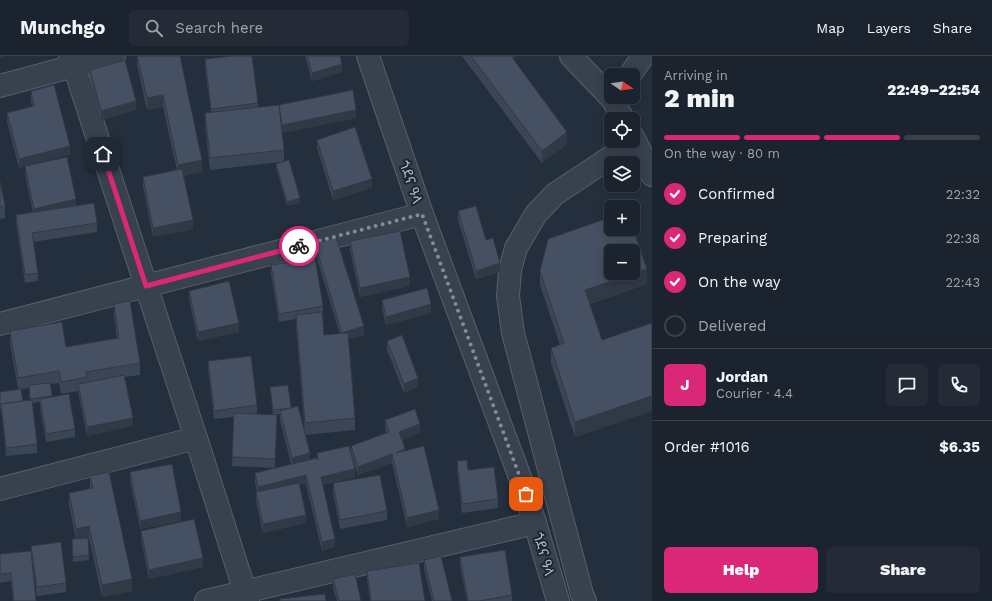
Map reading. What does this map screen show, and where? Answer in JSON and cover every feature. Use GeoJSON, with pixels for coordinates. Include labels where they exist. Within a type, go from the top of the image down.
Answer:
{"type":"FeatureCollection","features":[{"type":"Feature","properties":{"kind":"street"},"geometry":{"type":"LineString","coordinates":[[0,86],[72,61],[114,56]]}},
{"type":"Feature","properties":{"kind":"street","name":"ጎደና ዓላ"},"geometry":{"type":"LineString","coordinates":[[368,56],[422,214],[521,480],[558,601]]}},
{"type":"Feature","properties":{"kind":"street"},"geometry":{"type":"LineString","coordinates":[[570,56],[604,88]]}},
{"type":"Feature","properties":{"kind":"street"},"geometry":{"type":"LineString","coordinates":[[635,68],[643,56]]}},
{"type":"Feature","properties":{"kind":"street"},"geometry":{"type":"LineString","coordinates":[[72,61],[196,438],[246,596]]}},
{"type":"Feature","properties":{"kind":"street"},"geometry":{"type":"LineString","coordinates":[[585,601],[513,333],[508,296],[510,270],[516,248],[540,209],[555,194],[621,148]]}},
{"type":"Feature","properties":{"kind":"street"},"geometry":{"type":"LineString","coordinates":[[638,148],[652,175]]}},
{"type":"Feature","properties":{"kind":"street"},"geometry":{"type":"LineString","coordinates":[[0,324],[422,214]]}},
{"type":"Feature","properties":{"kind":"street"},"geometry":{"type":"LineString","coordinates":[[0,489],[196,438]]}},
{"type":"Feature","properties":{"kind":"street"},"geometry":{"type":"LineString","coordinates":[[206,601],[246,596],[535,524]]}},
{"type":"Feature","properties":{"kind":"building"},"geometry":{"type":"Polygon","coordinates":[[[137,56],[180,56],[202,160],[178,165],[163,95],[147,98],[137,56]]]}},
{"type":"Feature","properties":{"kind":"building"},"geometry":{"type":"Polygon","coordinates":[[[233,56],[252,56],[258,103],[211,109],[205,59],[233,56]]]}},
{"type":"Feature","properties":{"kind":"building"},"geometry":{"type":"Polygon","coordinates":[[[307,56],[340,56],[342,64],[312,73],[307,56]]]}},
{"type":"Feature","properties":{"kind":"building"},"geometry":{"type":"Polygon","coordinates":[[[471,56],[511,56],[567,132],[542,151],[471,56]]]}},
{"type":"Feature","properties":{"kind":"building"},"geometry":{"type":"Polygon","coordinates":[[[125,60],[136,101],[101,111],[90,70],[125,60]]]}},
{"type":"Feature","properties":{"kind":"building"},"geometry":{"type":"Polygon","coordinates":[[[54,85],[70,146],[19,159],[7,113],[34,106],[31,91],[54,85]]]}},
{"type":"Feature","properties":{"kind":"building"},"geometry":{"type":"Polygon","coordinates":[[[353,90],[356,110],[282,125],[279,105],[353,90]]]}},
{"type":"Feature","properties":{"kind":"building"},"geometry":{"type":"Polygon","coordinates":[[[279,105],[284,150],[210,158],[205,113],[279,105]]]}},
{"type":"Feature","properties":{"kind":"building"},"geometry":{"type":"Polygon","coordinates":[[[355,127],[372,179],[333,191],[317,140],[355,127]]]}},
{"type":"Feature","properties":{"kind":"building"},"geometry":{"type":"Polygon","coordinates":[[[67,157],[76,199],[34,209],[25,166],[67,157]]]}},
{"type":"Feature","properties":{"kind":"building"},"geometry":{"type":"Polygon","coordinates":[[[289,160],[300,198],[287,202],[276,164],[289,160]]]}},
{"type":"Feature","properties":{"kind":"building"},"geometry":{"type":"Polygon","coordinates":[[[182,169],[193,220],[153,228],[143,177],[182,169]]]}},
{"type":"Feature","properties":{"kind":"building"},"geometry":{"type":"Polygon","coordinates":[[[0,181],[5,206],[0,207],[0,181]]]}},
{"type":"Feature","properties":{"kind":"building"},"geometry":{"type":"Polygon","coordinates":[[[94,203],[97,223],[32,233],[38,273],[25,275],[16,215],[94,203]]]}},
{"type":"Feature","properties":{"kind":"building"},"geometry":{"type":"Polygon","coordinates":[[[476,206],[486,240],[493,238],[500,263],[476,271],[458,211],[476,206]]]}},
{"type":"Feature","properties":{"kind":"building"},"geometry":{"type":"Polygon","coordinates":[[[604,219],[604,236],[636,236],[638,244],[604,244],[604,280],[615,280],[585,290],[602,340],[652,323],[652,396],[575,422],[551,348],[564,343],[540,271],[548,239],[604,219]]]}},
{"type":"Feature","properties":{"kind":"building"},"geometry":{"type":"Polygon","coordinates":[[[400,231],[410,277],[360,288],[350,241],[400,231]]]}},
{"type":"Feature","properties":{"kind":"building"},"geometry":{"type":"Polygon","coordinates":[[[336,237],[364,326],[342,333],[315,244],[336,237]]]}},
{"type":"Feature","properties":{"kind":"building"},"geometry":{"type":"Polygon","coordinates":[[[640,248],[647,269],[640,271],[640,248]]]}},
{"type":"Feature","properties":{"kind":"building"},"geometry":{"type":"Polygon","coordinates":[[[315,258],[323,306],[279,314],[271,265],[315,258]]]}},
{"type":"Feature","properties":{"kind":"building"},"geometry":{"type":"Polygon","coordinates":[[[229,281],[239,323],[198,332],[189,291],[229,281]]]}},
{"type":"Feature","properties":{"kind":"building"},"geometry":{"type":"Polygon","coordinates":[[[427,288],[431,304],[386,317],[382,300],[427,288]]]}},
{"type":"Feature","properties":{"kind":"building"},"geometry":{"type":"Polygon","coordinates":[[[130,301],[140,363],[86,372],[87,377],[61,382],[59,371],[18,378],[10,331],[62,322],[66,347],[119,338],[114,304],[130,301]]]}},
{"type":"Feature","properties":{"kind":"building"},"geometry":{"type":"Polygon","coordinates":[[[322,312],[324,335],[348,333],[355,418],[305,423],[296,315],[322,312]]]}},
{"type":"Feature","properties":{"kind":"building"},"geometry":{"type":"Polygon","coordinates":[[[402,335],[418,378],[404,384],[387,341],[402,335]]]}},
{"type":"Feature","properties":{"kind":"building"},"geometry":{"type":"Polygon","coordinates":[[[251,356],[257,405],[214,411],[208,361],[251,356]]]}},
{"type":"Feature","properties":{"kind":"building"},"geometry":{"type":"Polygon","coordinates":[[[124,375],[133,418],[87,427],[78,384],[124,375]]]}},
{"type":"Feature","properties":{"kind":"building"},"geometry":{"type":"Polygon","coordinates":[[[50,383],[52,396],[30,399],[29,385],[50,383]]]}},
{"type":"Feature","properties":{"kind":"building"},"geometry":{"type":"Polygon","coordinates":[[[288,385],[291,408],[273,410],[270,387],[288,385]]]}},
{"type":"Feature","properties":{"kind":"building"},"geometry":{"type":"Polygon","coordinates":[[[21,389],[23,401],[0,405],[0,392],[21,389]]]}},
{"type":"Feature","properties":{"kind":"building"},"geometry":{"type":"Polygon","coordinates":[[[69,394],[75,429],[46,434],[40,399],[69,394]]]}},
{"type":"Feature","properties":{"kind":"building"},"geometry":{"type":"Polygon","coordinates":[[[32,400],[37,444],[6,448],[1,404],[32,400]]]}},
{"type":"Feature","properties":{"kind":"building"},"geometry":{"type":"Polygon","coordinates":[[[298,406],[310,453],[292,458],[280,411],[298,406]]]}},
{"type":"Feature","properties":{"kind":"building"},"geometry":{"type":"Polygon","coordinates":[[[415,409],[420,424],[399,432],[405,449],[396,453],[424,446],[439,510],[407,518],[392,454],[358,467],[351,446],[389,432],[385,420],[415,409]]]}},
{"type":"Feature","properties":{"kind":"building"},"geometry":{"type":"Polygon","coordinates":[[[234,413],[277,415],[275,459],[232,457],[234,413]]]}},
{"type":"Feature","properties":{"kind":"building"},"geometry":{"type":"Polygon","coordinates":[[[349,446],[355,469],[321,477],[335,539],[322,542],[306,475],[258,487],[255,473],[317,458],[318,460],[317,453],[349,446]]]}},
{"type":"Feature","properties":{"kind":"building"},"geometry":{"type":"Polygon","coordinates":[[[467,460],[468,470],[494,467],[498,499],[462,504],[457,461],[467,460]]]}},
{"type":"Feature","properties":{"kind":"building"},"geometry":{"type":"Polygon","coordinates":[[[172,464],[181,512],[140,521],[130,472],[172,464]]]}},
{"type":"Feature","properties":{"kind":"building"},"geometry":{"type":"Polygon","coordinates":[[[109,472],[132,579],[102,585],[89,526],[76,529],[69,493],[93,488],[90,476],[109,472]]]}},
{"type":"Feature","properties":{"kind":"building"},"geometry":{"type":"Polygon","coordinates":[[[380,475],[387,511],[340,520],[333,483],[380,475]]]}},
{"type":"Feature","properties":{"kind":"building"},"geometry":{"type":"Polygon","coordinates":[[[299,483],[306,515],[263,524],[256,492],[299,483]]]}},
{"type":"Feature","properties":{"kind":"building"},"geometry":{"type":"Polygon","coordinates":[[[194,519],[203,558],[149,570],[141,531],[194,519]]]}},
{"type":"Feature","properties":{"kind":"building"},"geometry":{"type":"Polygon","coordinates":[[[88,538],[89,555],[73,557],[72,539],[88,538]]]}},
{"type":"Feature","properties":{"kind":"building"},"geometry":{"type":"Polygon","coordinates":[[[61,542],[66,583],[37,587],[31,546],[61,542]]]}},
{"type":"Feature","properties":{"kind":"building"},"geometry":{"type":"Polygon","coordinates":[[[505,550],[512,595],[479,601],[468,601],[460,557],[505,550]]]}},
{"type":"Feature","properties":{"kind":"building"},"geometry":{"type":"Polygon","coordinates":[[[31,551],[36,601],[14,601],[11,573],[0,574],[0,554],[31,551]]]}},
{"type":"Feature","properties":{"kind":"building"},"geometry":{"type":"Polygon","coordinates":[[[441,556],[452,601],[434,601],[424,560],[441,556]]]}},
{"type":"Feature","properties":{"kind":"building"},"geometry":{"type":"Polygon","coordinates":[[[419,563],[425,601],[371,601],[367,571],[419,563]]]}},
{"type":"Feature","properties":{"kind":"building"},"geometry":{"type":"Polygon","coordinates":[[[355,574],[361,601],[339,601],[333,579],[355,574]]]}},
{"type":"Feature","properties":{"kind":"building"},"geometry":{"type":"Polygon","coordinates":[[[325,594],[326,601],[280,601],[280,599],[325,594]]]}},
{"type":"Feature","properties":{"kind":"way so far"},"geometry":{"type":"LineString","coordinates":[[299,246],[422,214],[526,494]]}},
{"type":"Feature","properties":{"kind":"route"},"geometry":{"type":"LineString","coordinates":[[103,154],[146,286],[299,246]]}}]}
